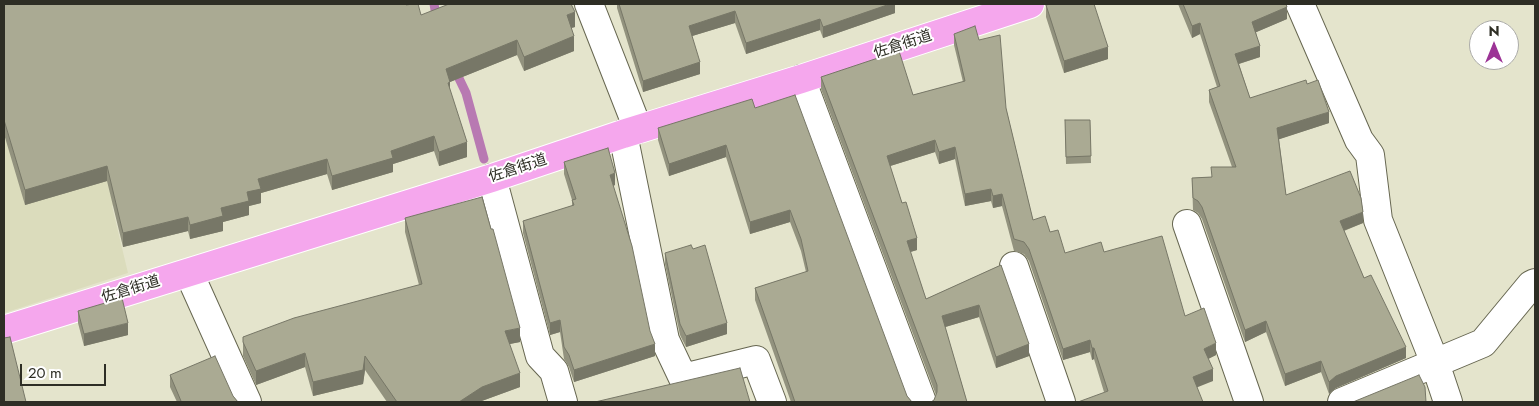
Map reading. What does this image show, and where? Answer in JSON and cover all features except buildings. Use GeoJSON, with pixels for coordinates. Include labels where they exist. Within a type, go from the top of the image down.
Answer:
{"type":"FeatureCollection","features":[{"type":"Feature","properties":{"kind":"highway","name":"佐倉街道"},"geometry":{"type":"LineString","coordinates":[[4,330],[492,178],[1030,4]]}},
{"type":"Feature","properties":{"kind":"street"},"geometry":{"type":"LineString","coordinates":[[589,4],[630,132],[665,340],[683,378],[756,360],[772,402]]}},
{"type":"Feature","properties":{"kind":"street"},"geometry":{"type":"LineString","coordinates":[[1300,4],[1359,140],[1370,155],[1378,220],[1436,363],[1448,402]]}},
{"type":"Feature","properties":{"kind":"street"},"geometry":{"type":"LineString","coordinates":[[801,78],[922,402]]}},
{"type":"Feature","properties":{"kind":"street"},"geometry":{"type":"LineString","coordinates":[[492,178],[540,356],[554,371],[563,402]]}},
{"type":"Feature","properties":{"kind":"street"},"geometry":{"type":"LineString","coordinates":[[1186,224],[1249,402]]}},
{"type":"Feature","properties":{"kind":"street"},"geometry":{"type":"LineString","coordinates":[[1014,266],[1061,402]]}},
{"type":"Feature","properties":{"kind":"street"},"geometry":{"type":"LineString","coordinates":[[189,272],[247,402]]}},
{"type":"Feature","properties":{"kind":"street"},"geometry":{"type":"LineString","coordinates":[[1342,402],[1483,343],[1531,284],[1535,283]]}},
{"type":"Feature","properties":{"kind":"shaded area"},"geometry":{"type":"Polygon","coordinates":[[[4,4],[134,200],[112,206],[128,273],[4,313],[4,4]]]}},
{"type":"Feature","properties":{"kind":"waterway"},"geometry":{"type":"LineString","coordinates":[[434,4],[437,21]]}},
{"type":"Feature","properties":{"kind":"waterway"},"geometry":{"type":"LineString","coordinates":[[454,68],[466,93],[484,159]]}}]}
